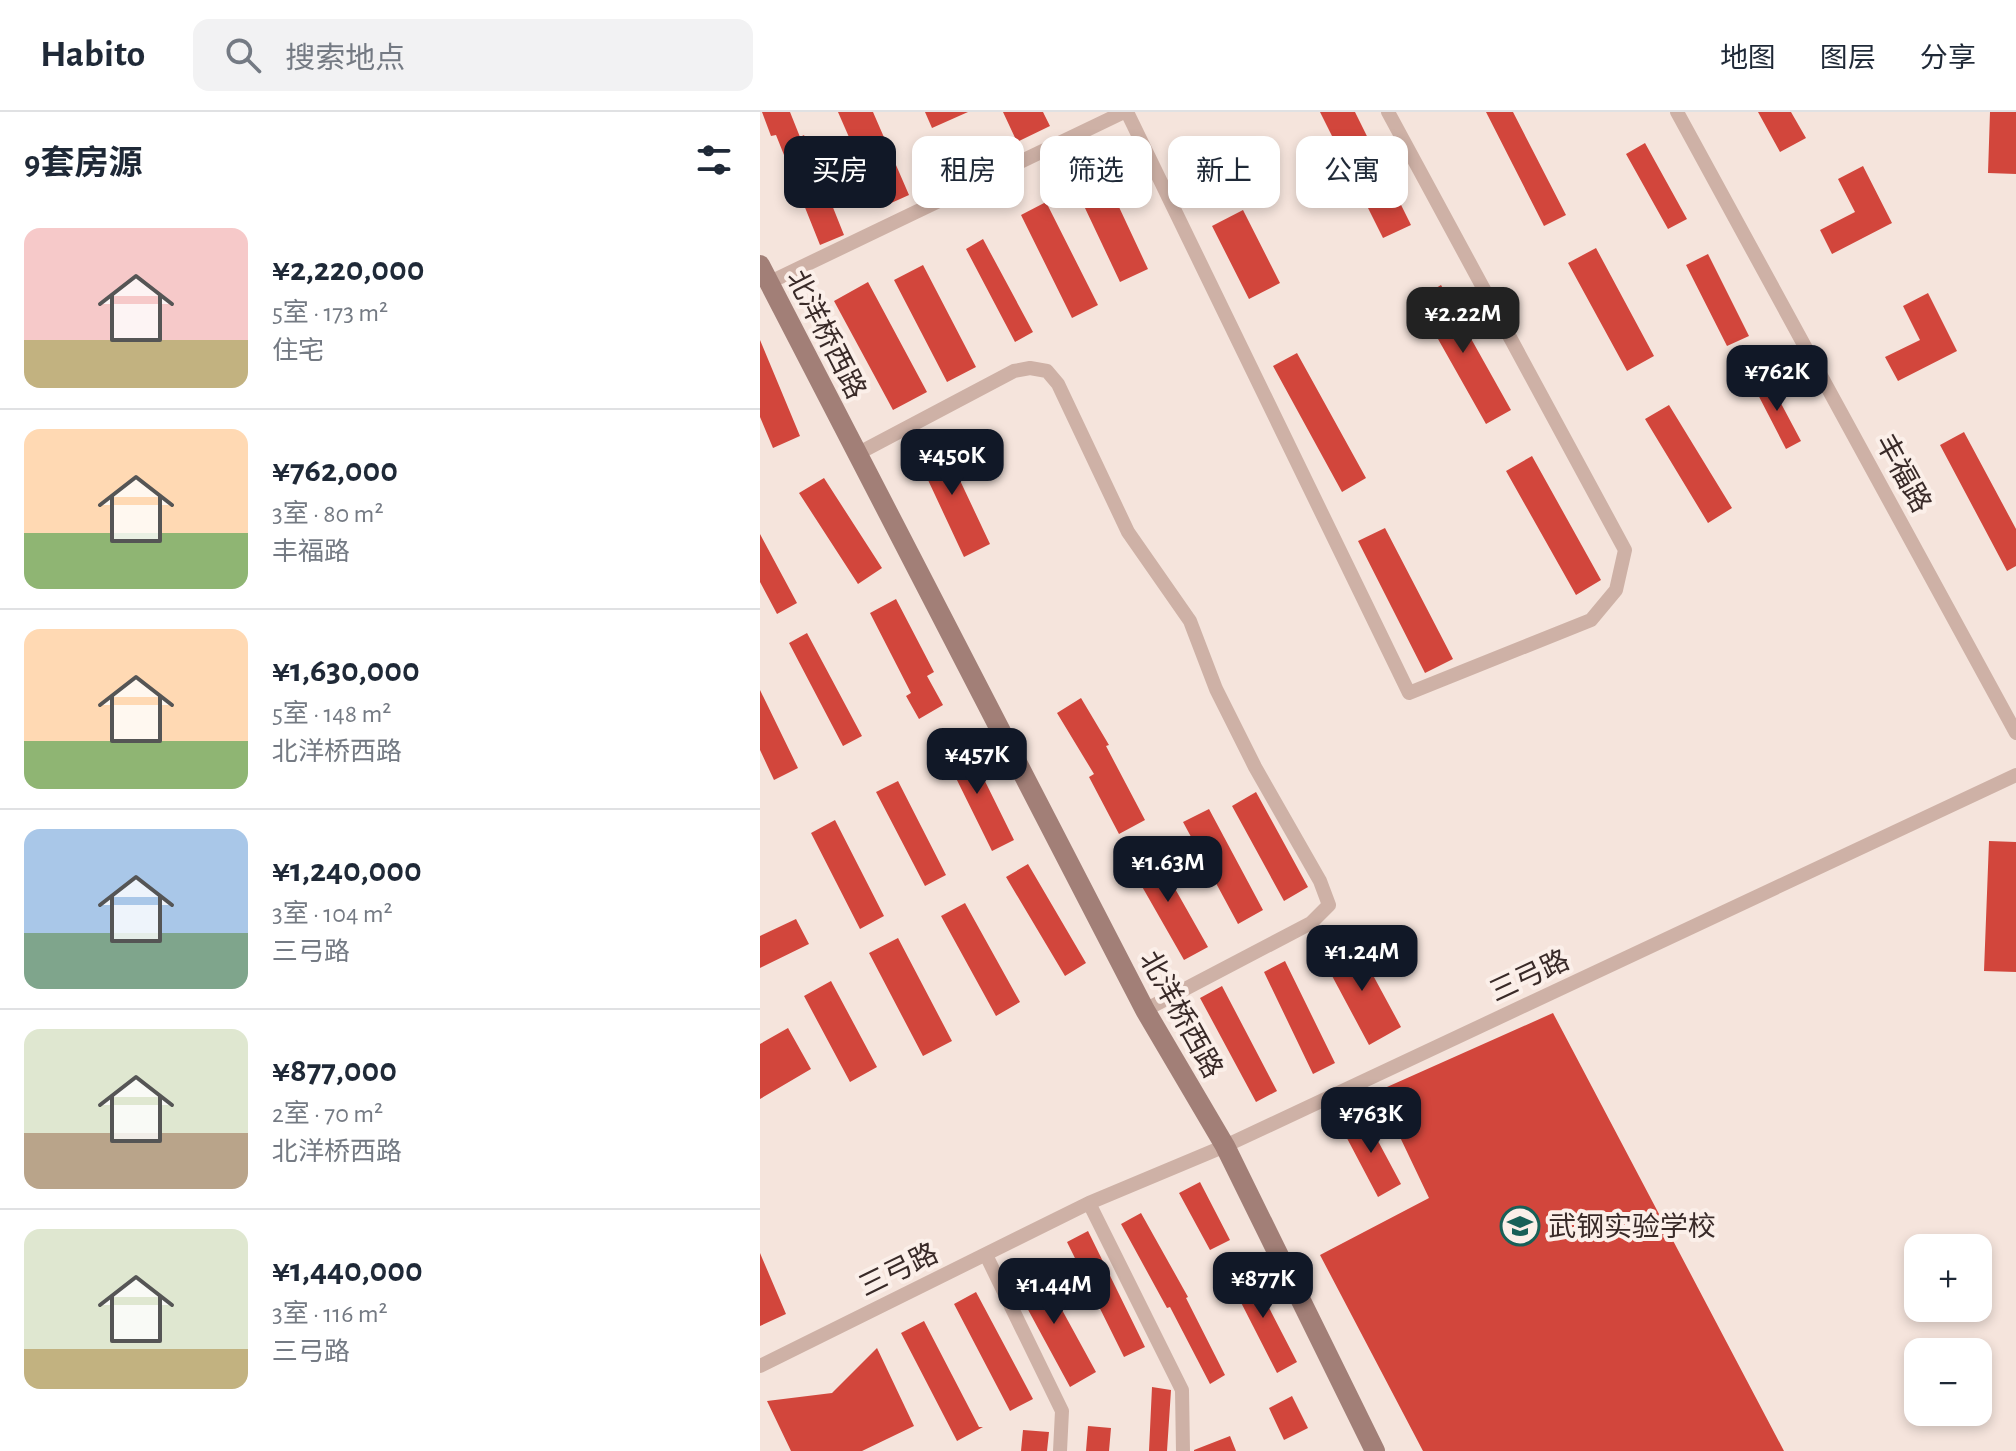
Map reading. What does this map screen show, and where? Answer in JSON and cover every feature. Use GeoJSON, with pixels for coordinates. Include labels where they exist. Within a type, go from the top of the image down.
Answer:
{"type":"FeatureCollection","features":[{"type":"Feature","properties":{"kind":"main road","name":"北洋桥西路"},"geometry":{"type":"LineString","coordinates":[[764,274],[1145,1010],[1225,1146],[1375,1451]]}},
{"type":"Feature","properties":{"kind":"street"},"geometry":{"type":"LineString","coordinates":[[764,274],[1125,112],[1409,693],[1591,620],[1616,590],[1625,550],[1388,112]]}},
{"type":"Feature","properties":{"kind":"street","name":"丰福路"},"geometry":{"type":"LineString","coordinates":[[1677,112],[2016,733]]}},
{"type":"Feature","properties":{"kind":"street"},"geometry":{"type":"LineString","coordinates":[[857,454],[1014,371],[1030,368],[1047,371],[1058,384],[1128,532],[1190,621],[1216,689],[1255,767],[1320,881],[1329,905],[1311,923],[1145,1010]]}},
{"type":"Feature","properties":{"kind":"street","name":"三弓路"},"geometry":{"type":"LineString","coordinates":[[760,1366],[1089,1203],[1225,1146],[2016,775]]}},
{"type":"Feature","properties":{"kind":"street"},"geometry":{"type":"LineString","coordinates":[[1089,1203],[1182,1390],[1183,1451]]}},
{"type":"Feature","properties":{"kind":"street"},"geometry":{"type":"LineString","coordinates":[[986,1255],[1062,1411],[1060,1451]]}},
{"type":"Feature","properties":{"kind":"building"},"geometry":{"type":"Polygon","coordinates":[[[762,112],[790,112],[800,136],[784,136],[784,155],[776,135],[771,136],[762,112]]]}},
{"type":"Feature","properties":{"kind":"building"},"geometry":{"type":"Polygon","coordinates":[[[838,112],[873,112],[883,136],[848,136],[838,112]]]}},
{"type":"Feature","properties":{"kind":"building"},"geometry":{"type":"Polygon","coordinates":[[[925,112],[968,112],[932,128],[925,112]]]}},
{"type":"Feature","properties":{"kind":"building"},"geometry":{"type":"Polygon","coordinates":[[[1003,112],[1043,112],[1050,126],[1024,139],[1024,136],[1014,136],[1003,112]]]}},
{"type":"Feature","properties":{"kind":"building"},"geometry":{"type":"Polygon","coordinates":[[[1320,112],[1355,112],[1367,136],[1332,136],[1320,112]]]}},
{"type":"Feature","properties":{"kind":"building"},"geometry":{"type":"Polygon","coordinates":[[[1486,112],[1513,112],[1566,215],[1544,226],[1486,112]]]}},
{"type":"Feature","properties":{"kind":"building"},"geometry":{"type":"Polygon","coordinates":[[[1758,112],[1791,112],[1806,138],[1780,152],[1758,112]]]}},
{"type":"Feature","properties":{"kind":"building"},"geometry":{"type":"Polygon","coordinates":[[[1990,112],[2016,112],[2016,174],[1988,173],[1990,112]]]}},
{"type":"Feature","properties":{"kind":"building"},"geometry":{"type":"Polygon","coordinates":[[[1645,143],[1687,219],[1668,229],[1626,154],[1645,143]]]}},
{"type":"Feature","properties":{"kind":"building"},"geometry":{"type":"Polygon","coordinates":[[[896,165],[909,195],[896,201],[896,165]]]}},
{"type":"Feature","properties":{"kind":"building"},"geometry":{"type":"Polygon","coordinates":[[[1863,166],[1892,223],[1832,254],[1820,230],[1855,212],[1838,179],[1863,166]]]}},
{"type":"Feature","properties":{"kind":"building"},"geometry":{"type":"Polygon","coordinates":[[[1040,205],[1040,208],[1049,208],[1098,305],[1072,318],[1021,215],[1040,205]]]}},
{"type":"Feature","properties":{"kind":"building"},"geometry":{"type":"Polygon","coordinates":[[[805,208],[833,208],[844,235],[820,245],[805,208]]]}},
{"type":"Feature","properties":{"kind":"building"},"geometry":{"type":"Polygon","coordinates":[[[1085,208],[1119,208],[1148,269],[1120,282],[1085,208]]]}},
{"type":"Feature","properties":{"kind":"building"},"geometry":{"type":"Polygon","coordinates":[[[1368,208],[1403,208],[1411,225],[1383,238],[1368,208]]]}},
{"type":"Feature","properties":{"kind":"building"},"geometry":{"type":"Polygon","coordinates":[[[1243,210],[1280,283],[1249,299],[1212,226],[1243,210]]]}},
{"type":"Feature","properties":{"kind":"building"},"geometry":{"type":"Polygon","coordinates":[[[983,239],[1033,332],[1015,342],[966,249],[983,239]]]}},
{"type":"Feature","properties":{"kind":"building"},"geometry":{"type":"Polygon","coordinates":[[[1596,248],[1654,356],[1627,371],[1568,263],[1596,248]]]}},
{"type":"Feature","properties":{"kind":"building"},"geometry":{"type":"Polygon","coordinates":[[[1708,254],[1749,336],[1727,346],[1686,265],[1708,254]]]}},
{"type":"Feature","properties":{"kind":"building"},"geometry":{"type":"Polygon","coordinates":[[[923,265],[976,367],[947,382],[894,280],[923,265]]]}},
{"type":"Feature","properties":{"kind":"building"},"geometry":{"type":"Polygon","coordinates":[[[868,282],[927,392],[893,410],[834,301],[868,282]]]}},
{"type":"Feature","properties":{"kind":"building"},"geometry":{"type":"Polygon","coordinates":[[[1441,285],[1511,410],[1486,424],[1416,300],[1441,285]]]}},
{"type":"Feature","properties":{"kind":"building"},"geometry":{"type":"Polygon","coordinates":[[[1928,293],[1957,351],[1898,381],[1885,357],[1920,340],[1903,306],[1928,293]]]}},
{"type":"Feature","properties":{"kind":"building"},"geometry":{"type":"Polygon","coordinates":[[[760,340],[800,436],[773,448],[760,417],[760,340]]]}},
{"type":"Feature","properties":{"kind":"building"},"geometry":{"type":"Polygon","coordinates":[[[1297,353],[1366,478],[1342,492],[1273,366],[1297,353]]]}},
{"type":"Feature","properties":{"kind":"building"},"geometry":{"type":"Polygon","coordinates":[[[1767,377],[1801,441],[1786,449],[1753,385],[1767,377]]]}},
{"type":"Feature","properties":{"kind":"building"},"geometry":{"type":"Polygon","coordinates":[[[1669,405],[1732,508],[1708,523],[1645,419],[1669,405]]]}},
{"type":"Feature","properties":{"kind":"building"},"geometry":{"type":"Polygon","coordinates":[[[1964,432],[2016,529],[2016,566],[2007,571],[1940,445],[1964,432]]]}},
{"type":"Feature","properties":{"kind":"building"},"geometry":{"type":"Polygon","coordinates":[[[940,438],[990,544],[964,557],[914,450],[940,438]]]}},
{"type":"Feature","properties":{"kind":"building"},"geometry":{"type":"Polygon","coordinates":[[[1532,456],[1601,580],[1576,595],[1506,471],[1532,456]]]}},
{"type":"Feature","properties":{"kind":"building"},"geometry":{"type":"Polygon","coordinates":[[[824,478],[882,568],[858,584],[799,493],[824,478]]]}},
{"type":"Feature","properties":{"kind":"building"},"geometry":{"type":"Polygon","coordinates":[[[1385,528],[1453,659],[1425,673],[1358,541],[1385,528]]]}},
{"type":"Feature","properties":{"kind":"building"},"geometry":{"type":"Polygon","coordinates":[[[760,534],[797,603],[777,614],[760,582],[760,534]]]}},
{"type":"Feature","properties":{"kind":"building"},"geometry":{"type":"Polygon","coordinates":[[[896,599],[934,672],[927,676],[943,705],[919,719],[906,696],[911,693],[870,613],[896,599]]]}},
{"type":"Feature","properties":{"kind":"building"},"geometry":{"type":"Polygon","coordinates":[[[807,633],[862,736],[843,746],[789,643],[807,633]]]}},
{"type":"Feature","properties":{"kind":"building"},"geometry":{"type":"Polygon","coordinates":[[[760,690],[798,768],[774,780],[760,750],[760,690]]]}},
{"type":"Feature","properties":{"kind":"building"},"geometry":{"type":"Polygon","coordinates":[[[1081,698],[1109,745],[1106,746],[1145,820],[1119,834],[1089,777],[1094,774],[1057,713],[1081,698]]]}},
{"type":"Feature","properties":{"kind":"building"},"geometry":{"type":"Polygon","coordinates":[[[962,744],[974,771],[979,769],[1014,840],[992,851],[954,774],[946,778],[936,756],[962,744]]]}},
{"type":"Feature","properties":{"kind":"building"},"geometry":{"type":"Polygon","coordinates":[[[898,781],[946,875],[925,886],[876,792],[898,781]]]}},
{"type":"Feature","properties":{"kind":"building"},"geometry":{"type":"Polygon","coordinates":[[[1256,792],[1308,887],[1284,901],[1232,806],[1256,792]]]}},
{"type":"Feature","properties":{"kind":"building"},"geometry":{"type":"Polygon","coordinates":[[[1209,809],[1263,910],[1238,924],[1183,822],[1209,809]]]}},
{"type":"Feature","properties":{"kind":"building"},"geometry":{"type":"Polygon","coordinates":[[[835,820],[884,916],[860,929],[811,833],[835,820]]]}},
{"type":"Feature","properties":{"kind":"building"},"geometry":{"type":"Polygon","coordinates":[[[1989,841],[2016,842],[2016,972],[1984,971],[1989,841]]]}},
{"type":"Feature","properties":{"kind":"building"},"geometry":{"type":"Polygon","coordinates":[[[1152,848],[1208,947],[1184,960],[1128,862],[1152,848]]]}},
{"type":"Feature","properties":{"kind":"building"},"geometry":{"type":"Polygon","coordinates":[[[1028,864],[1086,963],[1065,976],[1006,877],[1028,864]]]}},
{"type":"Feature","properties":{"kind":"building"},"geometry":{"type":"Polygon","coordinates":[[[965,903],[1020,1002],[996,1016],[941,916],[965,903]]]}},
{"type":"Feature","properties":{"kind":"building"},"geometry":{"type":"Polygon","coordinates":[[[796,919],[809,944],[760,968],[760,936],[796,919]]]}},
{"type":"Feature","properties":{"kind":"building"},"geometry":{"type":"Polygon","coordinates":[[[898,938],[952,1041],[923,1056],[869,953],[898,938]]]}},
{"type":"Feature","properties":{"kind":"building"},"geometry":{"type":"Polygon","coordinates":[[[1355,942],[1401,1027],[1369,1045],[1323,959],[1355,942]]]}},
{"type":"Feature","properties":{"kind":"building"},"geometry":{"type":"Polygon","coordinates":[[[1285,961],[1335,1063],[1313,1074],[1264,972],[1285,961]]]}},
{"type":"Feature","properties":{"kind":"building"},"geometry":{"type":"Polygon","coordinates":[[[831,981],[877,1067],[850,1082],[804,996],[831,981]]]}},
{"type":"Feature","properties":{"kind":"building"},"geometry":{"type":"Polygon","coordinates":[[[1222,986],[1277,1091],[1256,1102],[1200,998],[1222,986]]]}},
{"type":"Feature","properties":{"kind":"building","name":"武钢实验学校"},"geometry":{"type":"Polygon","coordinates":[[[1553,1013],[1784,1451],[1423,1451],[1320,1255],[1429,1198],[1378,1091],[1553,1013]]]}},
{"type":"Feature","properties":{"kind":"building"},"geometry":{"type":"Polygon","coordinates":[[[788,1028],[811,1069],[760,1099],[760,1044],[788,1028]]]}},
{"type":"Feature","properties":{"kind":"building"},"geometry":{"type":"Polygon","coordinates":[[[1363,1113],[1401,1184],[1378,1197],[1340,1125],[1363,1113]]]}},
{"type":"Feature","properties":{"kind":"building"},"geometry":{"type":"Polygon","coordinates":[[[1200,1182],[1230,1240],[1210,1250],[1179,1193],[1200,1182]]]}},
{"type":"Feature","properties":{"kind":"building"},"geometry":{"type":"Polygon","coordinates":[[[1141,1213],[1188,1297],[1225,1375],[1210,1384],[1170,1307],[1167,1308],[1121,1224],[1141,1213]]]}},
{"type":"Feature","properties":{"kind":"building"},"geometry":{"type":"Polygon","coordinates":[[[1088,1231],[1145,1347],[1124,1357],[1067,1242],[1088,1231]]]}},
{"type":"Feature","properties":{"kind":"building"},"geometry":{"type":"Polygon","coordinates":[[[760,1253],[786,1314],[760,1326],[760,1253]]]}},
{"type":"Feature","properties":{"kind":"building"},"geometry":{"type":"Polygon","coordinates":[[[1038,1266],[1096,1372],[1070,1387],[1012,1280],[1038,1266]]]}},
{"type":"Feature","properties":{"kind":"building"},"geometry":{"type":"Polygon","coordinates":[[[1248,1267],[1297,1362],[1277,1373],[1228,1277],[1248,1267]]]}},
{"type":"Feature","properties":{"kind":"building"},"geometry":{"type":"Polygon","coordinates":[[[976,1292],[1033,1399],[1010,1411],[954,1304],[976,1292]]]}},
{"type":"Feature","properties":{"kind":"building"},"geometry":{"type":"Polygon","coordinates":[[[924,1321],[979,1427],[983,1427],[957,1441],[901,1333],[924,1321]]]}},
{"type":"Feature","properties":{"kind":"building"},"geometry":{"type":"Polygon","coordinates":[[[877,1348],[914,1426],[862,1451],[791,1451],[767,1401],[832,1393],[877,1348]]]}},
{"type":"Feature","properties":{"kind":"building"},"geometry":{"type":"Polygon","coordinates":[[[1152,1387],[1171,1390],[1167,1451],[1149,1451],[1152,1387]]]}},
{"type":"Feature","properties":{"kind":"building"},"geometry":{"type":"Polygon","coordinates":[[[1292,1396],[1308,1428],[1284,1440],[1269,1408],[1292,1396]]]}},
{"type":"Feature","properties":{"kind":"building"},"geometry":{"type":"Polygon","coordinates":[[[1088,1426],[1111,1428],[1109,1451],[1086,1451],[1088,1426]]]}},
{"type":"Feature","properties":{"kind":"building"},"geometry":{"type":"Polygon","coordinates":[[[1023,1430],[1049,1432],[1047,1451],[1021,1451],[1023,1430]]]}},
{"type":"Feature","properties":{"kind":"building"},"geometry":{"type":"Polygon","coordinates":[[[1230,1436],[1236,1451],[1194,1451],[1194,1450],[1230,1436]]]}},
{"type":"Feature","properties":{"kind":"place","name":"武钢实验学校"},"geometry":{"type":"Point","coordinates":[1520,1226]}}]}
